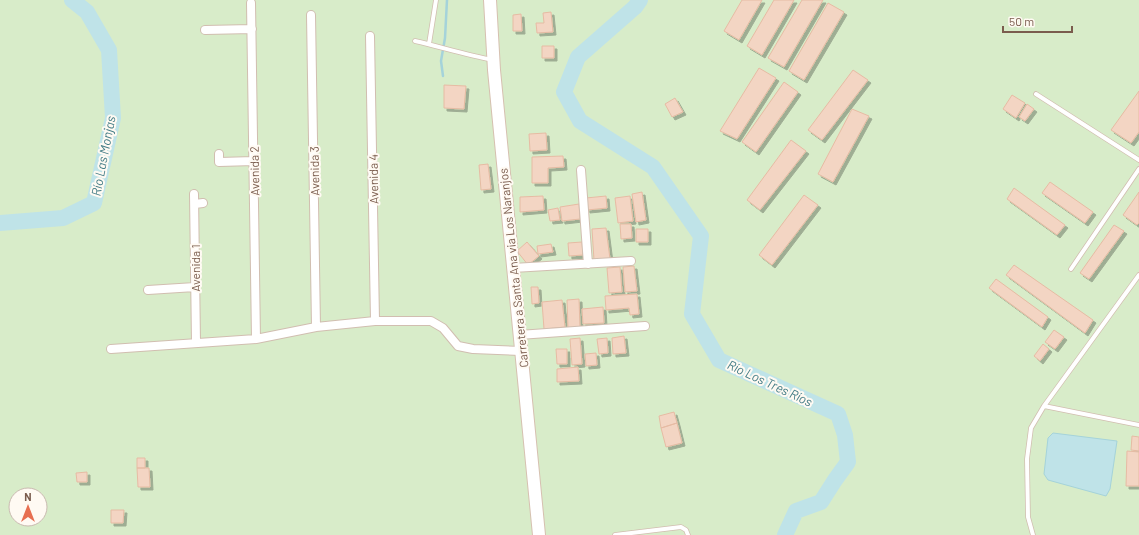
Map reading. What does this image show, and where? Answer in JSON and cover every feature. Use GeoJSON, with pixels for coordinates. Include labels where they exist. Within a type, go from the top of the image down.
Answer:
{"type":"FeatureCollection","features":[{"type":"Feature","properties":{"kind":"main road","name":"Carretera a Santa Ana via Los Naranjos"},"geometry":{"type":"LineString","coordinates":[[490,0],[493,60],[539,535]]}},
{"type":"Feature","properties":{"kind":"street","name":"Avenida 2"},"geometry":{"type":"LineString","coordinates":[[251,3],[256,339]]}},
{"type":"Feature","properties":{"kind":"street","name":"Avenida 3"},"geometry":{"type":"LineString","coordinates":[[311,15],[316,327]]}},
{"type":"Feature","properties":{"kind":"street"},"geometry":{"type":"LineString","coordinates":[[205,30],[252,29]]}},
{"type":"Feature","properties":{"kind":"street","name":"Avenida 4"},"geometry":{"type":"LineString","coordinates":[[370,36],[375,321]]}},
{"type":"Feature","properties":{"kind":"street"},"geometry":{"type":"LineString","coordinates":[[219,158],[254,161]]}},
{"type":"Feature","properties":{"kind":"street"},"geometry":{"type":"LineString","coordinates":[[581,170],[588,264]]}},
{"type":"Feature","properties":{"kind":"street","name":"Avenida 1"},"geometry":{"type":"LineString","coordinates":[[194,194],[199,204],[195,287],[196,343]]}},
{"type":"Feature","properties":{"kind":"street"},"geometry":{"type":"LineString","coordinates":[[513,268],[631,261]]}},
{"type":"Feature","properties":{"kind":"street"},"geometry":{"type":"LineString","coordinates":[[148,290],[159,286],[195,287]]}},
{"type":"Feature","properties":{"kind":"street"},"geometry":{"type":"LineString","coordinates":[[111,349],[256,339],[316,327],[375,321],[431,321],[443,328],[458,346],[474,349],[521,351]]}},
{"type":"Feature","properties":{"kind":"street"},"geometry":{"type":"LineString","coordinates":[[519,335],[645,326]]}},
{"type":"Feature","properties":{"kind":"lane"},"geometry":{"type":"LineString","coordinates":[[429,44],[436,0]]}},
{"type":"Feature","properties":{"kind":"lane"},"geometry":{"type":"LineString","coordinates":[[415,41],[466,55],[493,60]]}},
{"type":"Feature","properties":{"kind":"lane"},"geometry":{"type":"LineString","coordinates":[[1036,94],[1139,160]]}},
{"type":"Feature","properties":{"kind":"lane"},"geometry":{"type":"LineString","coordinates":[[1071,269],[1139,169]]}},
{"type":"Feature","properties":{"kind":"lane"},"geometry":{"type":"LineString","coordinates":[[1033,535],[1028,516],[1027,459],[1031,428],[1044,406],[1139,275]]}},
{"type":"Feature","properties":{"kind":"lane"},"geometry":{"type":"LineString","coordinates":[[1044,406],[1139,425]]}},
{"type":"Feature","properties":{"kind":"lane"},"geometry":{"type":"LineString","coordinates":[[615,535],[681,528],[686,530],[688,535]]}},
{"type":"Feature","properties":{"kind":"green space"},"geometry":{"type":"Polygon","coordinates":[[[0,0],[1139,0],[1139,535],[0,535],[0,0]]]}},
{"type":"Feature","properties":{"kind":"water"},"geometry":{"type":"Polygon","coordinates":[[[1053,433],[1117,441],[1110,489],[1106,496],[1048,480],[1044,474],[1048,438],[1053,433]]]}},
{"type":"Feature","properties":{"kind":"building"},"geometry":{"type":"Polygon","coordinates":[[[742,0],[762,0],[739,40],[724,31],[742,0]]]}},
{"type":"Feature","properties":{"kind":"building"},"geometry":{"type":"Polygon","coordinates":[[[774,0],[794,0],[762,55],[747,46],[774,0]]]}},
{"type":"Feature","properties":{"kind":"building"},"geometry":{"type":"Polygon","coordinates":[[[802,0],[823,0],[784,67],[768,58],[802,0]]]}},
{"type":"Feature","properties":{"kind":"building"},"geometry":{"type":"Polygon","coordinates":[[[828,3],[844,12],[804,80],[789,71],[828,3]]]}},
{"type":"Feature","properties":{"kind":"building"},"geometry":{"type":"Polygon","coordinates":[[[551,12],[553,32],[537,33],[536,23],[544,23],[543,13],[551,12]]]}},
{"type":"Feature","properties":{"kind":"building"},"geometry":{"type":"Polygon","coordinates":[[[521,14],[522,31],[513,31],[513,15],[521,14]]]}},
{"type":"Feature","properties":{"kind":"building"},"geometry":{"type":"Polygon","coordinates":[[[542,46],[554,46],[554,58],[542,58],[542,46]]]}},
{"type":"Feature","properties":{"kind":"building"},"geometry":{"type":"Polygon","coordinates":[[[759,68],[776,78],[737,139],[720,131],[759,68]]]}},
{"type":"Feature","properties":{"kind":"building"},"geometry":{"type":"Polygon","coordinates":[[[853,70],[868,80],[822,140],[808,130],[853,70]]]}},
{"type":"Feature","properties":{"kind":"building"},"geometry":{"type":"Polygon","coordinates":[[[784,82],[798,92],[756,152],[742,142],[784,82]]]}},
{"type":"Feature","properties":{"kind":"building"},"geometry":{"type":"Polygon","coordinates":[[[444,85],[466,86],[464,109],[444,108],[444,85]]]}},
{"type":"Feature","properties":{"kind":"building"},"geometry":{"type":"Polygon","coordinates":[[[1139,91],[1139,132],[1131,143],[1111,130],[1139,91]]]}},
{"type":"Feature","properties":{"kind":"building"},"geometry":{"type":"Polygon","coordinates":[[[1012,95],[1025,103],[1016,118],[1003,109],[1012,95]]]}},
{"type":"Feature","properties":{"kind":"building"},"geometry":{"type":"Polygon","coordinates":[[[675,98],[683,112],[672,117],[665,104],[675,98]]]}},
{"type":"Feature","properties":{"kind":"building"},"geometry":{"type":"Polygon","coordinates":[[[1027,104],[1034,109],[1025,121],[1019,117],[1027,104]]]}},
{"type":"Feature","properties":{"kind":"building"},"geometry":{"type":"Polygon","coordinates":[[[852,109],[869,116],[833,182],[818,174],[852,109]]]}},
{"type":"Feature","properties":{"kind":"building"},"geometry":{"type":"Polygon","coordinates":[[[546,133],[547,150],[530,151],[529,134],[546,133]]]}},
{"type":"Feature","properties":{"kind":"building"},"geometry":{"type":"Polygon","coordinates":[[[791,140],[806,151],[760,210],[747,200],[791,140]]]}},
{"type":"Feature","properties":{"kind":"building"},"geometry":{"type":"Polygon","coordinates":[[[563,156],[564,167],[548,168],[548,183],[532,183],[532,157],[563,156]]]}},
{"type":"Feature","properties":{"kind":"building"},"geometry":{"type":"Polygon","coordinates":[[[488,164],[491,189],[481,190],[479,165],[488,164]]]}},
{"type":"Feature","properties":{"kind":"building"},"geometry":{"type":"Polygon","coordinates":[[[1050,182],[1093,212],[1085,223],[1042,193],[1050,182]]]}},
{"type":"Feature","properties":{"kind":"building"},"geometry":{"type":"Polygon","coordinates":[[[1014,188],[1065,225],[1057,235],[1007,199],[1014,188]]]}},
{"type":"Feature","properties":{"kind":"building"},"geometry":{"type":"Polygon","coordinates":[[[642,192],[646,220],[636,222],[632,194],[642,192]]]}},
{"type":"Feature","properties":{"kind":"building"},"geometry":{"type":"Polygon","coordinates":[[[1139,192],[1139,223],[1137,225],[1123,215],[1139,192]]]}},
{"type":"Feature","properties":{"kind":"building"},"geometry":{"type":"Polygon","coordinates":[[[804,195],[818,205],[772,265],[759,255],[804,195]]]}},
{"type":"Feature","properties":{"kind":"building"},"geometry":{"type":"Polygon","coordinates":[[[543,196],[544,210],[520,212],[520,197],[543,196]]]}},
{"type":"Feature","properties":{"kind":"building"},"geometry":{"type":"Polygon","coordinates":[[[606,196],[607,208],[587,210],[586,198],[606,196]]]}},
{"type":"Feature","properties":{"kind":"building"},"geometry":{"type":"Polygon","coordinates":[[[630,196],[633,221],[618,223],[615,198],[630,196]]]}},
{"type":"Feature","properties":{"kind":"building"},"geometry":{"type":"Polygon","coordinates":[[[579,204],[580,219],[562,221],[560,207],[579,204]]]}},
{"type":"Feature","properties":{"kind":"building"},"geometry":{"type":"Polygon","coordinates":[[[558,208],[560,220],[550,221],[548,210],[558,208]]]}},
{"type":"Feature","properties":{"kind":"building"},"geometry":{"type":"Polygon","coordinates":[[[620,224],[631,224],[632,238],[621,239],[620,224]]]}},
{"type":"Feature","properties":{"kind":"building"},"geometry":{"type":"Polygon","coordinates":[[[1114,225],[1124,231],[1089,279],[1080,273],[1114,225]]]}},
{"type":"Feature","properties":{"kind":"building"},"geometry":{"type":"Polygon","coordinates":[[[606,228],[610,259],[594,260],[592,229],[606,228]]]}},
{"type":"Feature","properties":{"kind":"building"},"geometry":{"type":"Polygon","coordinates":[[[636,229],[648,229],[648,242],[636,242],[636,229]]]}},
{"type":"Feature","properties":{"kind":"building"},"geometry":{"type":"Polygon","coordinates":[[[527,242],[539,256],[528,265],[517,251],[527,242]]]}},
{"type":"Feature","properties":{"kind":"building"},"geometry":{"type":"Polygon","coordinates":[[[582,242],[583,255],[569,256],[568,243],[582,242]]]}},
{"type":"Feature","properties":{"kind":"building"},"geometry":{"type":"Polygon","coordinates":[[[551,244],[553,252],[538,254],[537,246],[551,244]]]}},
{"type":"Feature","properties":{"kind":"building"},"geometry":{"type":"Polygon","coordinates":[[[1014,265],[1093,320],[1085,333],[1006,275],[1014,265]]]}},
{"type":"Feature","properties":{"kind":"building"},"geometry":{"type":"Polygon","coordinates":[[[634,266],[637,291],[625,292],[623,267],[634,266]]]}},
{"type":"Feature","properties":{"kind":"building"},"geometry":{"type":"Polygon","coordinates":[[[620,267],[622,292],[609,293],[607,268],[620,267]]]}},
{"type":"Feature","properties":{"kind":"building"},"geometry":{"type":"Polygon","coordinates":[[[996,279],[1048,317],[1042,327],[989,288],[996,279]]]}},
{"type":"Feature","properties":{"kind":"building"},"geometry":{"type":"Polygon","coordinates":[[[531,287],[538,287],[539,303],[532,304],[531,287]]]}},
{"type":"Feature","properties":{"kind":"building"},"geometry":{"type":"Polygon","coordinates":[[[637,294],[639,314],[630,315],[629,308],[606,310],[605,296],[637,294]]]}},
{"type":"Feature","properties":{"kind":"building"},"geometry":{"type":"Polygon","coordinates":[[[579,299],[580,327],[568,328],[567,300],[579,299]]]}},
{"type":"Feature","properties":{"kind":"building"},"geometry":{"type":"Polygon","coordinates":[[[562,300],[565,327],[544,329],[542,302],[562,300]]]}},
{"type":"Feature","properties":{"kind":"building"},"geometry":{"type":"Polygon","coordinates":[[[603,307],[604,323],[583,324],[582,309],[603,307]]]}},
{"type":"Feature","properties":{"kind":"building"},"geometry":{"type":"Polygon","coordinates":[[[1054,330],[1064,337],[1055,349],[1045,342],[1054,330]]]}},
{"type":"Feature","properties":{"kind":"building"},"geometry":{"type":"Polygon","coordinates":[[[624,336],[626,353],[613,354],[612,338],[624,336]]]}},
{"type":"Feature","properties":{"kind":"building"},"geometry":{"type":"Polygon","coordinates":[[[580,338],[582,364],[572,365],[570,339],[580,338]]]}},
{"type":"Feature","properties":{"kind":"building"},"geometry":{"type":"Polygon","coordinates":[[[607,338],[608,353],[599,354],[597,339],[607,338]]]}},
{"type":"Feature","properties":{"kind":"building"},"geometry":{"type":"Polygon","coordinates":[[[1043,344],[1049,349],[1040,361],[1034,356],[1043,344]]]}},
{"type":"Feature","properties":{"kind":"building"},"geometry":{"type":"Polygon","coordinates":[[[556,349],[567,349],[567,364],[557,364],[556,349]]]}},
{"type":"Feature","properties":{"kind":"building"},"geometry":{"type":"Polygon","coordinates":[[[596,353],[597,365],[586,366],[585,354],[596,353]]]}},
{"type":"Feature","properties":{"kind":"building"},"geometry":{"type":"Polygon","coordinates":[[[578,367],[579,381],[557,382],[557,369],[578,367]]]}},
{"type":"Feature","properties":{"kind":"building"},"geometry":{"type":"Polygon","coordinates":[[[674,412],[677,423],[661,428],[659,416],[674,412]]]}},
{"type":"Feature","properties":{"kind":"building"},"geometry":{"type":"Polygon","coordinates":[[[677,423],[682,443],[666,447],[661,428],[677,423]]]}},
{"type":"Feature","properties":{"kind":"building"},"geometry":{"type":"Polygon","coordinates":[[[1132,436],[1139,437],[1139,451],[1131,450],[1132,436]]]}},
{"type":"Feature","properties":{"kind":"building"},"geometry":{"type":"Polygon","coordinates":[[[1127,451],[1139,452],[1139,486],[1126,486],[1127,451]]]}},
{"type":"Feature","properties":{"kind":"building"},"geometry":{"type":"Polygon","coordinates":[[[137,458],[145,458],[145,468],[137,468],[137,458]]]}},
{"type":"Feature","properties":{"kind":"building"},"geometry":{"type":"Polygon","coordinates":[[[137,468],[149,468],[150,487],[138,487],[137,468]]]}},
{"type":"Feature","properties":{"kind":"building"},"geometry":{"type":"Polygon","coordinates":[[[87,472],[87,482],[77,482],[76,473],[87,472]]]}},
{"type":"Feature","properties":{"kind":"building"},"geometry":{"type":"Polygon","coordinates":[[[111,510],[124,510],[123,523],[111,523],[111,510]]]}},
{"type":"Feature","properties":{"kind":"waterway","name":"Río Las Monjas"},"geometry":{"type":"LineString","coordinates":[[0,223],[63,218],[94,203],[113,118],[109,50],[87,12],[72,0]]}},
{"type":"Feature","properties":{"kind":"waterway"},"geometry":{"type":"LineString","coordinates":[[443,76],[441,61],[445,38],[447,0]]}},
{"type":"Feature","properties":{"kind":"waterway","name":"Río Los Tres Ríos"},"geometry":{"type":"LineString","coordinates":[[640,0],[635,7],[578,57],[564,92],[580,121],[653,167],[701,236],[692,314],[719,360],[838,414],[845,435],[848,462],[821,502],[796,511],[785,535]]}}]}
